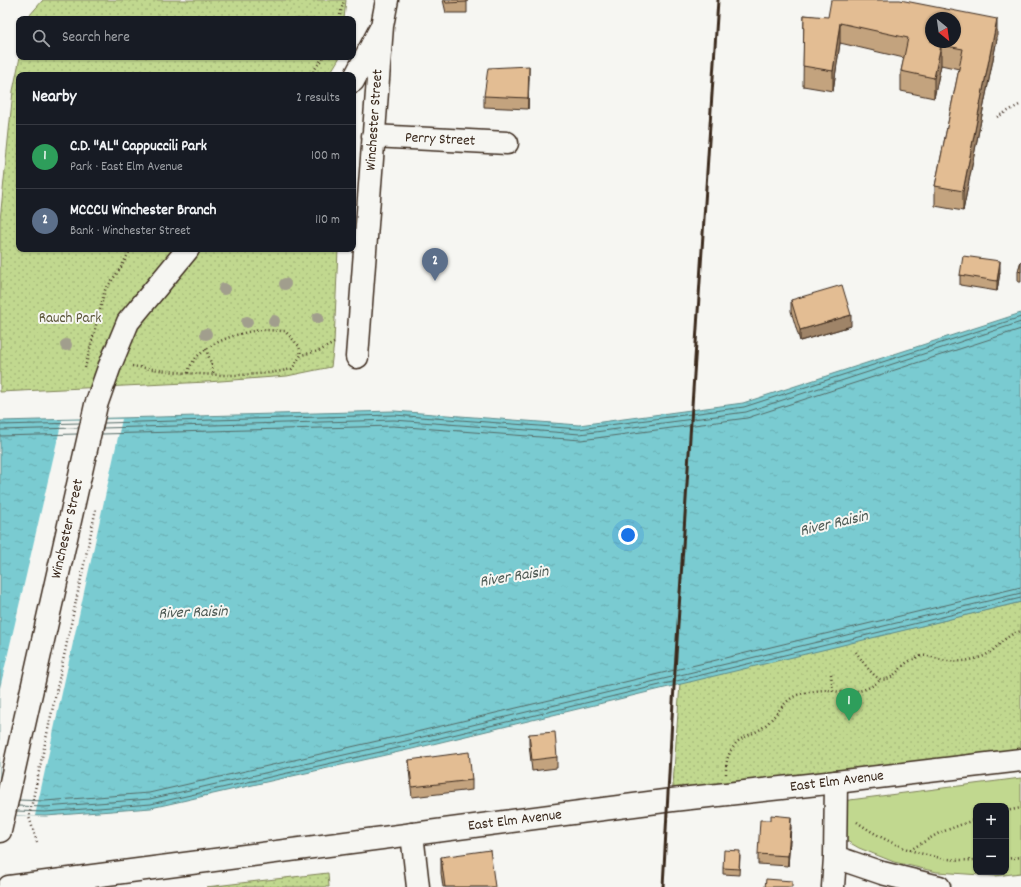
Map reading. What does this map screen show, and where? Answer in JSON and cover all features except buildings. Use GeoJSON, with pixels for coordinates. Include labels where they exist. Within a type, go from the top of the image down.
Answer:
{"type":"FeatureCollection","features":[{"type":"Feature","properties":{"kind":"street","name":"Winchester Street"},"geometry":{"type":"LineString","coordinates":[[357,358],[382,26],[387,0]]}},
{"type":"Feature","properties":{"kind":"street","name":"Winchester Street"},"geometry":{"type":"LineString","coordinates":[[356,76],[382,26]]}},
{"type":"Feature","properties":{"kind":"street","name":"Perry Street"},"geometry":{"type":"LineString","coordinates":[[373,136],[506,143]]}},
{"type":"Feature","properties":{"kind":"street","name":"Winchester Street"},"geometry":{"type":"LineString","coordinates":[[1,827],[96,405],[128,322],[186,252]]}},
{"type":"Feature","properties":{"kind":"street","name":"East Elm Avenue"},"geometry":{"type":"LineString","coordinates":[[9,887],[672,800],[1021,760]]}},
{"type":"Feature","properties":{"kind":"street"},"geometry":{"type":"LineString","coordinates":[[833,887],[836,782]]}},
{"type":"Feature","properties":{"kind":"street"},"geometry":{"type":"LineString","coordinates":[[412,834],[418,887]]}},
{"type":"Feature","properties":{"kind":"street"},"geometry":{"type":"LineString","coordinates":[[835,857],[882,873],[939,887]]}},
{"type":"Feature","properties":{"kind":"path"},"geometry":{"type":"LineString","coordinates":[[340,16],[344,0]]}},
{"type":"Feature","properties":{"kind":"path"},"geometry":{"type":"LineString","coordinates":[[313,72],[321,60]]}},
{"type":"Feature","properties":{"kind":"path"},"geometry":{"type":"LineString","coordinates":[[997,117],[1021,104]]}},
{"type":"Feature","properties":{"kind":"path"},"geometry":{"type":"LineString","coordinates":[[84,372],[105,290],[120,269],[129,252]]}},
{"type":"Feature","properties":{"kind":"path"},"geometry":{"type":"LineString","coordinates":[[132,362],[129,365],[158,370],[188,373],[214,375],[277,372],[292,369],[301,355],[300,346],[285,331],[263,330],[234,335],[206,349],[190,366],[188,373]]}},
{"type":"Feature","properties":{"kind":"path"},"geometry":{"type":"LineString","coordinates":[[301,355],[319,351],[334,343]]}},
{"type":"Feature","properties":{"kind":"path"},"geometry":{"type":"LineString","coordinates":[[206,349],[212,363],[214,375]]}},
{"type":"Feature","properties":{"kind":"path"},"geometry":{"type":"LineString","coordinates":[[37,842],[29,817],[97,502]]}},
{"type":"Feature","properties":{"kind":"path"},"geometry":{"type":"LineString","coordinates":[[856,652],[876,677],[888,679],[895,675],[910,661],[922,656],[928,655],[942,660],[958,662],[978,658],[986,655],[1010,634],[1021,631]]}},
{"type":"Feature","properties":{"kind":"path"},"geometry":{"type":"LineString","coordinates":[[831,674],[833,691]]}},
{"type":"Feature","properties":{"kind":"path"},"geometry":{"type":"LineString","coordinates":[[727,794],[726,762],[729,752],[742,738],[761,729],[771,721],[784,704],[798,695],[821,690],[844,693],[868,689],[875,686],[881,679]]}},
{"type":"Feature","properties":{"kind":"path"},"geometry":{"type":"LineString","coordinates":[[1009,810],[1021,808]]}},
{"type":"Feature","properties":{"kind":"path"},"geometry":{"type":"LineString","coordinates":[[854,820],[876,836],[909,850],[942,859],[973,860]]}},
{"type":"Feature","properties":{"kind":"path"},"geometry":{"type":"LineString","coordinates":[[909,850],[939,833],[973,820]]}},
{"type":"Feature","properties":{"kind":"path"},"geometry":{"type":"LineString","coordinates":[[1009,859],[1021,857]]}},
{"type":"Feature","properties":{"kind":"green space"},"geometry":{"type":"Polygon","coordinates":[[[43,0],[346,0],[344,16],[29,16],[43,0]]]}},
{"type":"Feature","properties":{"kind":"green space","name":"Rauch Park"},"geometry":{"type":"Polygon","coordinates":[[[19,60],[338,60],[331,72],[17,72],[19,60]]]}},
{"type":"Feature","properties":{"kind":"green space","name":"Rauch Park"},"geometry":{"type":"Polygon","coordinates":[[[16,76],[16,252],[338,252],[334,343],[331,367],[287,376],[207,382],[0,392],[0,220],[13,91],[16,76]]]}},
{"type":"Feature","properties":{"kind":"green space"},"geometry":{"type":"Polygon","coordinates":[[[1021,602],[1021,758],[672,800],[680,683],[1021,602]]]}},
{"type":"Feature","properties":{"kind":"green space"},"geometry":{"type":"Polygon","coordinates":[[[1021,778],[1021,873],[1009,874],[1009,803],[973,803],[973,874],[937,872],[894,862],[859,848],[845,840],[842,801],[1021,778]]]}},
{"type":"Feature","properties":{"kind":"green space"},"geometry":{"type":"Polygon","coordinates":[[[328,873],[329,887],[206,887],[328,873]]]}},
{"type":"Feature","properties":{"kind":"green space"},"geometry":{"type":"Polygon","coordinates":[[[980,875],[1004,875],[995,876],[980,875]]]}},
{"type":"Feature","properties":{"kind":"water","name":"River Raisin"},"geometry":{"type":"Polygon","coordinates":[[[1021,313],[1021,602],[412,749],[151,808],[46,816],[0,815],[0,421],[394,411],[579,425],[743,403],[1021,313]]]}},
{"type":"Feature","properties":{"kind":"pier"},"geometry":{"type":"Polygon","coordinates":[[[122,419],[35,816],[0,815],[0,688],[62,420],[122,419]]]}},
{"type":"Feature","properties":{"kind":"railway"},"geometry":{"type":"LineString","coordinates":[[663,887],[672,718],[718,0]]}},
{"type":"Feature","properties":{"kind":"place","name":"MCCCU Winchester Branch"},"geometry":{"type":"Point","coordinates":[435,281]}},
{"type":"Feature","properties":{"kind":"place","name":"C.D. \"AL\" Cappuccili Park"},"geometry":{"type":"Point","coordinates":[849,721]}}]}
